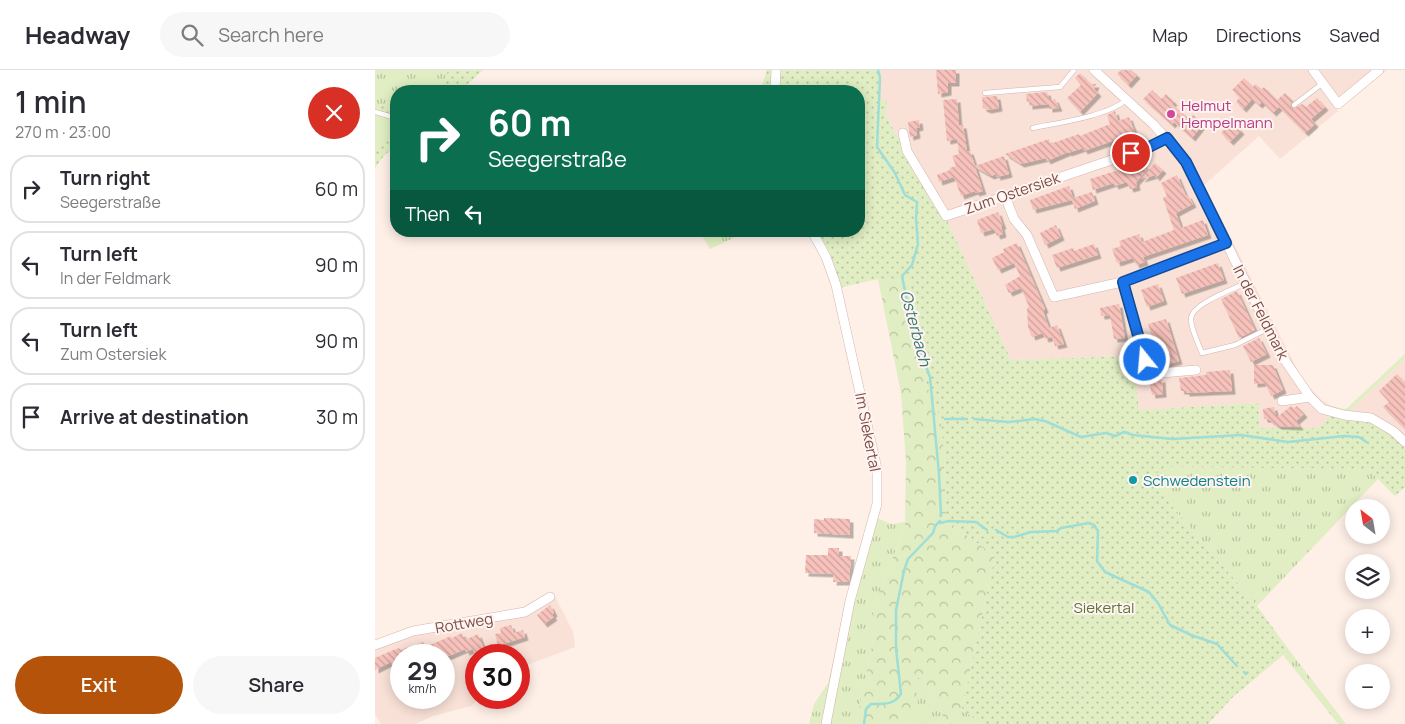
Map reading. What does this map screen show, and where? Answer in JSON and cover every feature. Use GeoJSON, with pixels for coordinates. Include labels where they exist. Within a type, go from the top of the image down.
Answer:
{"type":"FeatureCollection","features":[{"type":"Feature","properties":{"kind":"street"},"geometry":{"type":"LineString","coordinates":[[775,85],[776,70]]}},
{"type":"Feature","properties":{"kind":"street","name":"In der Feldmark"},"geometry":{"type":"LineString","coordinates":[[1094,70],[1167,138],[1186,162],[1282,356],[1310,397],[1322,409],[1344,415],[1371,418],[1393,431],[1405,442]]}},
{"type":"Feature","properties":{"kind":"street"},"geometry":{"type":"LineString","coordinates":[[1313,70],[1338,104],[1379,70]]}},
{"type":"Feature","properties":{"kind":"street","name":"Zum Ostersiek"},"geometry":{"type":"LineString","coordinates":[[903,133],[907,151],[946,216],[1149,147],[1167,138]]}},
{"type":"Feature","properties":{"kind":"street"},"geometry":{"type":"LineString","coordinates":[[1005,196],[1014,219],[1027,235],[1054,297],[1123,282],[1226,243]]}},
{"type":"Feature","properties":{"kind":"street","name":"Im Siekertal"},"geometry":{"type":"LineString","coordinates":[[815,237],[826,257],[836,285],[877,469],[877,504],[850,601],[826,724]]}},
{"type":"Feature","properties":{"kind":"street"},"geometry":{"type":"LineString","coordinates":[[1123,282],[1149,374],[1195,370]]}},
{"type":"Feature","properties":{"kind":"street"},"geometry":{"type":"LineString","coordinates":[[1282,401],[1310,397]]}},
{"type":"Feature","properties":{"kind":"street","name":"Rottweg"},"geometry":{"type":"LineString","coordinates":[[375,645],[413,631],[525,612],[550,597]]}},
{"type":"Feature","properties":{"kind":"lane"},"geometry":{"type":"LineString","coordinates":[[985,93],[1060,87],[1074,70]]}},
{"type":"Feature","properties":{"kind":"lane"},"geometry":{"type":"LineString","coordinates":[[1294,105],[1323,83]]}},
{"type":"Feature","properties":{"kind":"lane"},"geometry":{"type":"LineString","coordinates":[[1033,128],[1096,114],[1121,105],[1126,100]]}},
{"type":"Feature","properties":{"kind":"lane"},"geometry":{"type":"LineString","coordinates":[[375,112],[390,116]]}},
{"type":"Feature","properties":{"kind":"lane"},"geometry":{"type":"LineString","coordinates":[[1246,283],[1212,298],[1192,314],[1191,320],[1202,353],[1235,345],[1269,328]]}},
{"type":"Feature","properties":{"kind":"shaded area"},"geometry":{"type":"Polygon","coordinates":[[[881,70],[1308,70],[1338,111],[1280,159],[1259,136],[1204,185],[1300,375],[1322,400],[1332,406],[1331,415],[1318,428],[1260,428],[1259,403],[1138,410],[1132,356],[1011,360],[948,222],[894,131],[886,114],[881,101],[881,70]]]}},
{"type":"Feature","properties":{"kind":"shaded area"},"geometry":{"type":"Polygon","coordinates":[[[1317,70],[1387,70],[1343,106],[1317,70]]]}},
{"type":"Feature","properties":{"kind":"shaded area"},"geometry":{"type":"Polygon","coordinates":[[[1405,359],[1405,449],[1388,431],[1345,417],[1405,359]]]}},
{"type":"Feature","properties":{"kind":"shaded area"},"geometry":{"type":"Polygon","coordinates":[[[553,592],[573,632],[575,647],[530,664],[530,644],[465,644],[465,708],[433,716],[415,724],[381,724],[375,714],[375,642],[523,608],[553,592]]]}},
{"type":"Feature","properties":{"kind":"green space"},"geometry":{"type":"Polygon","coordinates":[[[375,70],[448,70],[443,85],[390,85],[390,107],[375,103],[375,70]]]}},
{"type":"Feature","properties":{"kind":"green space"},"geometry":{"type":"Polygon","coordinates":[[[448,70],[483,70],[467,85],[443,85],[448,70]]]}},
{"type":"Feature","properties":{"kind":"green space","name":"Siekertal"},"geometry":{"type":"Polygon","coordinates":[[[767,70],[881,70],[881,101],[887,100],[886,114],[894,131],[948,222],[1011,360],[1132,356],[1139,410],[1259,403],[1260,428],[1318,428],[1331,415],[1378,425],[1389,431],[1405,449],[1405,487],[1395,496],[1368,469],[1166,467],[1154,475],[1155,486],[1257,606],[1289,650],[1233,697],[1208,724],[981,724],[962,709],[995,556],[946,520],[944,450],[940,417],[927,386],[909,281],[878,279],[839,288],[813,237],[865,237],[865,85],[762,85],[767,70]]]}},
{"type":"Feature","properties":{"kind":"green space"},"geometry":{"type":"Polygon","coordinates":[[[375,103],[390,107],[390,151],[375,168],[375,103]]]}},
{"type":"Feature","properties":{"kind":"green space"},"geometry":{"type":"Polygon","coordinates":[[[375,115],[390,119],[390,133],[375,148],[375,115]]]}},
{"type":"Feature","properties":{"kind":"green space"},"geometry":{"type":"Polygon","coordinates":[[[703,237],[735,237],[710,249],[703,237]]]}},
{"type":"Feature","properties":{"kind":"green space"},"geometry":{"type":"Polygon","coordinates":[[[878,279],[909,281],[927,386],[940,417],[944,450],[946,520],[995,556],[962,709],[944,724],[939,704],[934,694],[921,678],[913,677],[918,702],[915,713],[906,724],[856,724],[872,646],[874,606],[905,526],[906,462],[901,393],[878,279]]]}},
{"type":"Feature","properties":{"kind":"green space"},"geometry":{"type":"Polygon","coordinates":[[[1405,354],[1405,359],[1347,413],[1331,415],[1332,406],[1347,408],[1405,354]]]}},
{"type":"Feature","properties":{"kind":"green space"},"geometry":{"type":"Polygon","coordinates":[[[1166,467],[1368,469],[1378,479],[1359,499],[1345,499],[1345,514],[1257,606],[1155,486],[1154,475],[1166,467]]]}},
{"type":"Feature","properties":{"kind":"green space"},"geometry":{"type":"Polygon","coordinates":[[[872,516],[891,524],[905,522],[905,526],[874,606],[872,646],[856,724],[809,724],[814,704],[828,683],[848,601],[872,516]]]}},
{"type":"Feature","properties":{"kind":"green space"},"geometry":{"type":"Polygon","coordinates":[[[1289,650],[1346,724],[1338,724],[1283,655],[1289,650]]]}},
{"type":"Feature","properties":{"kind":"green space"},"geometry":{"type":"Polygon","coordinates":[[[913,677],[921,678],[934,694],[941,710],[944,724],[906,724],[910,720],[913,677]]]}},
{"type":"Feature","properties":{"kind":"green space"},"geometry":{"type":"Polygon","coordinates":[[[962,709],[981,724],[944,724],[962,709]]]}},
{"type":"Feature","properties":{"kind":"building"},"geometry":{"type":"Polygon","coordinates":[[[936,70],[956,70],[956,83],[948,83],[948,92],[938,94],[936,70]]]}},
{"type":"Feature","properties":{"kind":"building"},"geometry":{"type":"Polygon","coordinates":[[[1121,70],[1131,70],[1137,75],[1128,85],[1117,74],[1121,70]]]}},
{"type":"Feature","properties":{"kind":"building"},"geometry":{"type":"Polygon","coordinates":[[[1080,73],[1091,84],[1096,84],[1094,89],[1098,93],[1080,112],[1067,98],[1081,85],[1075,78],[1080,73]]]}},
{"type":"Feature","properties":{"kind":"building"},"geometry":{"type":"Polygon","coordinates":[[[1244,78],[1253,87],[1255,84],[1262,89],[1264,87],[1277,100],[1285,93],[1293,101],[1290,105],[1293,109],[1302,104],[1306,107],[1317,98],[1325,107],[1311,119],[1315,124],[1305,133],[1279,107],[1273,113],[1262,102],[1259,105],[1252,99],[1243,109],[1236,102],[1240,97],[1232,90],[1244,78]]]}},
{"type":"Feature","properties":{"kind":"building"},"geometry":{"type":"Polygon","coordinates":[[[1152,90],[1161,99],[1166,94],[1174,102],[1172,104],[1189,119],[1193,115],[1203,124],[1192,138],[1174,122],[1172,125],[1143,99],[1152,90]]]}},
{"type":"Feature","properties":{"kind":"building"},"geometry":{"type":"Polygon","coordinates":[[[1047,92],[1049,100],[1055,99],[1059,108],[1049,109],[1049,104],[1029,106],[1030,101],[1027,102],[1026,94],[1047,92]]]}},
{"type":"Feature","properties":{"kind":"building"},"geometry":{"type":"Polygon","coordinates":[[[997,96],[999,108],[988,110],[983,108],[982,97],[997,96]]]}},
{"type":"Feature","properties":{"kind":"building"},"geometry":{"type":"Polygon","coordinates":[[[957,99],[959,125],[963,125],[967,151],[970,151],[975,166],[1004,156],[1009,174],[997,177],[996,174],[991,176],[975,167],[983,191],[976,193],[975,191],[961,196],[954,177],[939,182],[937,175],[956,166],[952,156],[959,154],[957,139],[947,141],[943,100],[957,99]]]}},
{"type":"Feature","properties":{"kind":"building"},"geometry":{"type":"Polygon","coordinates":[[[1115,111],[1118,121],[1129,117],[1135,133],[1084,151],[1083,148],[1068,152],[1047,161],[1046,158],[1021,164],[1005,154],[1049,139],[1050,144],[1079,134],[1080,136],[1110,124],[1107,115],[1115,111]]]}},
{"type":"Feature","properties":{"kind":"building"},"geometry":{"type":"Polygon","coordinates":[[[919,120],[920,127],[916,128],[917,135],[910,137],[908,122],[919,120]]]}},
{"type":"Feature","properties":{"kind":"building"},"geometry":{"type":"Polygon","coordinates":[[[1232,122],[1241,131],[1230,142],[1221,133],[1232,122]]]}},
{"type":"Feature","properties":{"kind":"building"},"geometry":{"type":"Polygon","coordinates":[[[1139,160],[1148,169],[1136,182],[1137,187],[1130,189],[1127,182],[1115,186],[1114,183],[1093,190],[1090,179],[1125,168],[1127,173],[1139,160]]]}},
{"type":"Feature","properties":{"kind":"building"},"geometry":{"type":"Polygon","coordinates":[[[1155,163],[1163,170],[1156,178],[1155,175],[1141,179],[1155,163]]]}},
{"type":"Feature","properties":{"kind":"building"},"geometry":{"type":"Polygon","coordinates":[[[1177,175],[1186,196],[1188,195],[1193,204],[1176,213],[1181,228],[1203,220],[1208,235],[1143,257],[1145,262],[1136,265],[1133,258],[1117,263],[1112,249],[1121,246],[1119,241],[1139,234],[1142,242],[1174,230],[1163,198],[1167,196],[1161,183],[1177,175]]]}},
{"type":"Feature","properties":{"kind":"building"},"geometry":{"type":"Polygon","coordinates":[[[1069,186],[1073,198],[1092,192],[1095,201],[1075,209],[1072,200],[1033,210],[1030,200],[1069,186]]]}},
{"type":"Feature","properties":{"kind":"building"},"geometry":{"type":"Polygon","coordinates":[[[998,212],[1003,226],[1001,226],[1003,234],[997,236],[994,229],[981,233],[977,220],[998,212]]]}},
{"type":"Feature","properties":{"kind":"building"},"geometry":{"type":"Polygon","coordinates":[[[1056,225],[1061,237],[1045,245],[1040,233],[1056,225]]]}},
{"type":"Feature","properties":{"kind":"building"},"geometry":{"type":"Polygon","coordinates":[[[1017,243],[1045,309],[1043,311],[1049,328],[1057,325],[1064,344],[1055,346],[1052,337],[1045,339],[1043,333],[1032,337],[1028,327],[1027,308],[1029,307],[1021,288],[1009,293],[1005,285],[1020,276],[1014,263],[998,270],[992,258],[1004,252],[1003,249],[1017,243]]]}},
{"type":"Feature","properties":{"kind":"building"},"geometry":{"type":"Polygon","coordinates":[[[1094,244],[1098,255],[1057,268],[1052,255],[1073,248],[1074,251],[1094,244]]]}},
{"type":"Feature","properties":{"kind":"building"},"geometry":{"type":"Polygon","coordinates":[[[1218,263],[1224,280],[1182,294],[1176,278],[1218,263]]]}},
{"type":"Feature","properties":{"kind":"building"},"geometry":{"type":"Polygon","coordinates":[[[1158,284],[1164,301],[1147,307],[1141,290],[1158,284]]]}},
{"type":"Feature","properties":{"kind":"building"},"geometry":{"type":"Polygon","coordinates":[[[1237,291],[1255,330],[1239,338],[1221,299],[1237,291]]]}},
{"type":"Feature","properties":{"kind":"building"},"geometry":{"type":"Polygon","coordinates":[[[1119,304],[1125,338],[1114,339],[1110,315],[1101,316],[1100,308],[1119,304]]]}},
{"type":"Feature","properties":{"kind":"building"},"geometry":{"type":"Polygon","coordinates":[[[1166,319],[1179,361],[1161,366],[1148,324],[1166,319]]]}},
{"type":"Feature","properties":{"kind":"building"},"geometry":{"type":"Polygon","coordinates":[[[1259,338],[1267,354],[1251,362],[1243,346],[1259,338]]]}},
{"type":"Feature","properties":{"kind":"building"},"geometry":{"type":"Polygon","coordinates":[[[1254,365],[1273,365],[1283,390],[1271,396],[1265,383],[1254,384],[1254,365]]]}},
{"type":"Feature","properties":{"kind":"building"},"geometry":{"type":"Polygon","coordinates":[[[1230,370],[1232,391],[1186,393],[1186,391],[1181,391],[1179,378],[1206,375],[1206,372],[1230,370]]]}},
{"type":"Feature","properties":{"kind":"building"},"geometry":{"type":"Polygon","coordinates":[[[1397,374],[1405,383],[1405,429],[1383,407],[1389,402],[1379,391],[1397,374]]]}},
{"type":"Feature","properties":{"kind":"building"},"geometry":{"type":"Polygon","coordinates":[[[1162,379],[1163,394],[1152,395],[1149,380],[1162,379]]]}},
{"type":"Feature","properties":{"kind":"building"},"geometry":{"type":"Polygon","coordinates":[[[1291,406],[1294,408],[1297,406],[1304,414],[1296,421],[1300,427],[1278,426],[1268,419],[1264,419],[1263,409],[1274,407],[1276,418],[1291,406]]]}},
{"type":"Feature","properties":{"kind":"building"},"geometry":{"type":"Polygon","coordinates":[[[824,518],[850,519],[850,535],[814,533],[814,519],[824,520],[824,518]]]}},
{"type":"Feature","properties":{"kind":"building"},"geometry":{"type":"Polygon","coordinates":[[[828,548],[839,548],[839,556],[851,556],[849,582],[833,582],[834,574],[805,573],[806,555],[828,555],[828,548]]]}},
{"type":"Feature","properties":{"kind":"building"},"geometry":{"type":"Polygon","coordinates":[[[550,605],[554,617],[544,624],[537,615],[550,605]]]}},
{"type":"Feature","properties":{"kind":"building"},"geometry":{"type":"Polygon","coordinates":[[[511,625],[514,633],[523,630],[525,637],[504,644],[498,644],[495,634],[501,633],[500,628],[511,625]]]}},
{"type":"Feature","properties":{"kind":"building"},"geometry":{"type":"Polygon","coordinates":[[[462,633],[465,640],[478,634],[482,644],[465,644],[465,649],[455,653],[455,644],[432,644],[451,636],[452,638],[462,633]]]}},
{"type":"Feature","properties":{"kind":"building"},"geometry":{"type":"Polygon","coordinates":[[[390,651],[390,662],[375,670],[375,658],[390,651]]]}},
{"type":"Feature","properties":{"kind":"waterway","name":"Osterbach"},"geometry":{"type":"LineString","coordinates":[[878,70],[880,78],[877,147],[895,173],[905,195],[917,202],[918,244],[912,265],[902,276],[913,331],[930,377],[941,516]]}},
{"type":"Feature","properties":{"kind":"waterway"},"geometry":{"type":"LineString","coordinates":[[945,419],[967,419]]}},
{"type":"Feature","properties":{"kind":"waterway"},"geometry":{"type":"LineString","coordinates":[[974,419],[1009,422],[1034,419],[1045,421],[1081,437],[1106,433],[1115,436],[1124,432],[1133,435],[1172,439],[1241,435],[1288,442],[1344,436],[1359,437],[1368,443]]}},
{"type":"Feature","properties":{"kind":"waterway","name":"Osterbach"},"geometry":{"type":"LineString","coordinates":[[864,724],[866,709],[871,704],[892,702],[901,694],[896,648],[896,610],[904,571],[908,559],[933,533],[935,526],[940,521]]}},
{"type":"Feature","properties":{"kind":"waterway"},"geometry":{"type":"LineString","coordinates":[[940,523],[949,521],[976,522],[987,530]]}},
{"type":"Feature","properties":{"kind":"waterway"},"geometry":{"type":"LineString","coordinates":[[996,530],[1008,537],[1014,537],[1031,532],[1057,531],[1061,528],[1089,523],[1094,525],[1098,531],[1097,561],[1105,572],[1149,592],[1158,603],[1170,625],[1217,644],[1237,666]]}},
{"type":"Feature","properties":{"kind":"place","name":"Helmut Hempelmann"},"geometry":{"type":"Point","coordinates":[1171,114]}},
{"type":"Feature","properties":{"kind":"place","name":"Schwedenstein"},"geometry":{"type":"Point","coordinates":[1133,480]}},
{"type":"Feature","properties":{"kind":"route"},"geometry":{"type":"LineString","coordinates":[[1131,153],[1167,138],[1186,162],[1226,243],[1123,282],[1145,360]]}}]}
